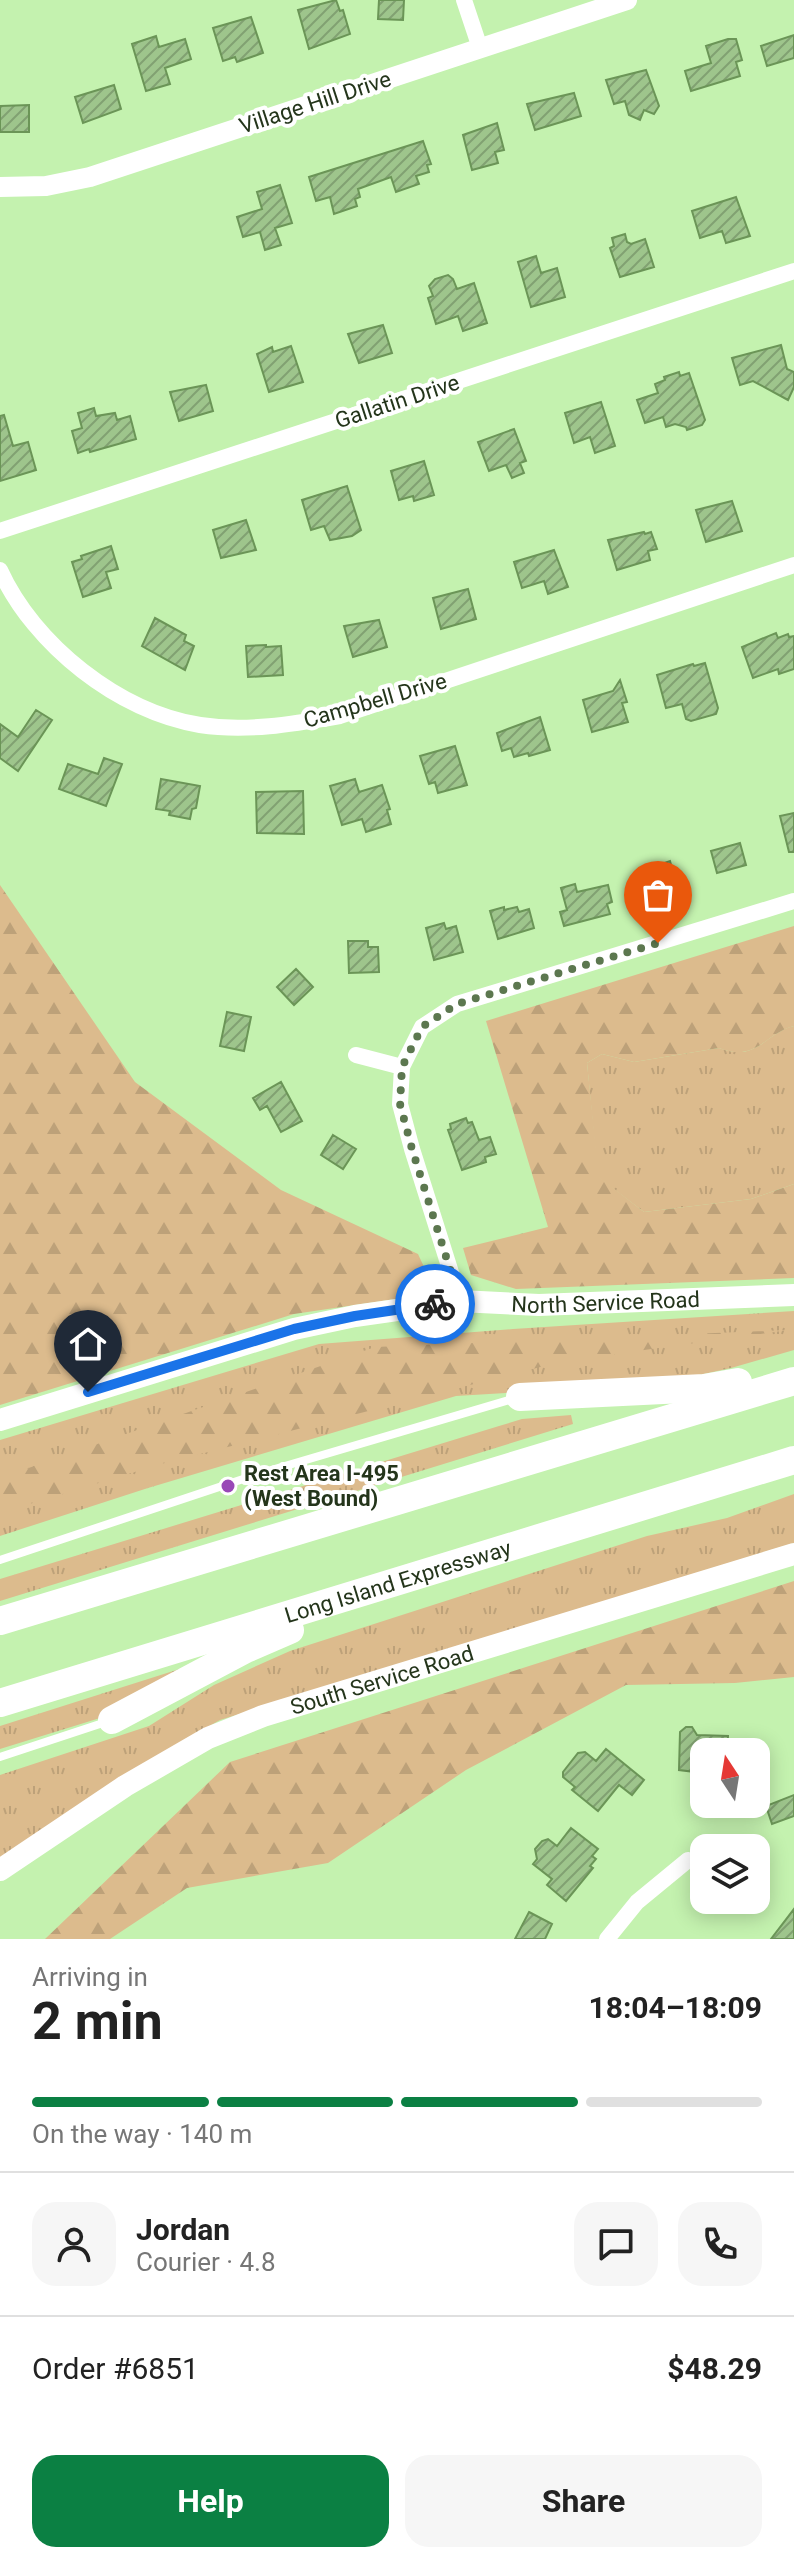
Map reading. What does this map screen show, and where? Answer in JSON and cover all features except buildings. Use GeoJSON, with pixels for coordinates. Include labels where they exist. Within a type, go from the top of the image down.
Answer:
{"type":"FeatureCollection","features":[{"type":"Feature","properties":{"kind":"highway"},"geometry":{"type":"LineString","coordinates":[[520,1397],[704,1388],[794,1372]]}},
{"type":"Feature","properties":{"kind":"highway"},"geometry":{"type":"LineString","coordinates":[[0,1621],[794,1381]]}},
{"type":"Feature","properties":{"kind":"highway","name":"Long Island Expressway"},"geometry":{"type":"LineString","coordinates":[[0,1703],[794,1460]]}},
{"type":"Feature","properties":{"kind":"highway"},"geometry":{"type":"LineString","coordinates":[[112,1720],[246,1649],[406,1579]]}},
{"type":"Feature","properties":{"kind":"main road","name":"North Service Road"},"geometry":{"type":"LineString","coordinates":[[0,1420],[294,1329],[355,1316],[460,1301],[539,1305],[794,1295]]}},
{"type":"Feature","properties":{"kind":"main road","name":"South Service Road"},"geometry":{"type":"LineString","coordinates":[[0,1870],[125,1786],[208,1738],[249,1722],[794,1554]]}},
{"type":"Feature","properties":{"kind":"street"},"geometry":{"type":"LineString","coordinates":[[464,0],[480,48]]}},
{"type":"Feature","properties":{"kind":"street","name":"Village Hill Drive"},"geometry":{"type":"LineString","coordinates":[[0,187],[46,186],[90,177],[627,0]]}},
{"type":"Feature","properties":{"kind":"street","name":"Gallatin Drive"},"geometry":{"type":"LineString","coordinates":[[0,531],[794,271]]}},
{"type":"Feature","properties":{"kind":"street","name":"Campbell Drive"},"geometry":{"type":"LineString","coordinates":[[0,570],[37,626],[69,661],[108,690],[152,711],[200,725],[271,728],[340,716],[794,565]]}},
{"type":"Feature","properties":{"kind":"street"},"geometry":{"type":"LineString","coordinates":[[460,1301],[400,1104],[402,1067],[422,1027],[457,1004],[794,901]]}},
{"type":"Feature","properties":{"kind":"street"},"geometry":{"type":"LineString","coordinates":[[356,1055],[402,1067]]}},
{"type":"Feature","properties":{"kind":"street"},"geometry":{"type":"LineString","coordinates":[[607,1939],[637,1902],[688,1860]]}},
{"type":"Feature","properties":{"kind":"lane"},"geometry":{"type":"LineString","coordinates":[[0,1560],[255,1475],[520,1397]]}},
{"type":"Feature","properties":{"kind":"lane"},"geometry":{"type":"LineString","coordinates":[[0,1757],[112,1720]]}},
{"type":"Feature","properties":{"kind":"green space"},"geometry":{"type":"Polygon","coordinates":[[[0,885],[135,1082],[281,1190],[418,1254],[436,1293],[294,1314],[0,1405],[0,885]]]}},
{"type":"Feature","properties":{"kind":"green space"},"geometry":{"type":"Polygon","coordinates":[[[794,926],[794,1026],[743,1052],[719,1048],[634,1062],[602,1054],[587,1063],[599,1177],[644,1212],[751,1199],[794,1184],[794,1278],[516,1289],[471,1275],[463,1248],[548,1227],[486,1021],[794,926]]]}},
{"type":"Feature","properties":{"kind":"green space"},"geometry":{"type":"Polygon","coordinates":[[[794,1026],[794,1184],[751,1199],[644,1212],[598,1177],[587,1063],[602,1054],[634,1062],[719,1048],[743,1052],[794,1026]]]}},
{"type":"Feature","properties":{"kind":"green space"},"geometry":{"type":"Polygon","coordinates":[[[794,1311],[794,1350],[731,1368],[658,1384],[456,1396],[148,1488],[0,1536],[0,1440],[319,1344],[794,1311]]]}},
{"type":"Feature","properties":{"kind":"green space"},"geometry":{"type":"Polygon","coordinates":[[[789,1330],[564,1361],[161,1464],[0,1513],[0,1478],[375,1347],[789,1330]]]}},
{"type":"Feature","properties":{"kind":"green space"},"geometry":{"type":"Polygon","coordinates":[[[571,1415],[573,1424],[0,1601],[0,1579],[522,1419],[571,1415]]]}},
{"type":"Feature","properties":{"kind":"green space"},"geometry":{"type":"Polygon","coordinates":[[[794,1494],[794,1543],[220,1720],[155,1757],[0,1859],[0,1775],[149,1726],[214,1685],[290,1651],[647,1536],[727,1518],[794,1494]]]}},
{"type":"Feature","properties":{"kind":"green space"},"geometry":{"type":"Polygon","coordinates":[[[794,1581],[794,1677],[735,1683],[626,1685],[466,1770],[328,1863],[187,1888],[110,1939],[45,1939],[230,1762],[794,1581]]]}},
{"type":"Feature","properties":{"kind":"green space"},"geometry":{"type":"Polygon","coordinates":[[[189,1666],[113,1714],[0,1749],[0,1726],[189,1666]]]}},
{"type":"Feature","properties":{"kind":"way so far"},"geometry":{"type":"LineString","coordinates":[[435,1304],[460,1301],[400,1104],[402,1067],[422,1027],[457,1004],[658,943]]}},
{"type":"Feature","properties":{"kind":"place","name":"Rest Area I-495 (West Bound)"},"geometry":{"type":"Point","coordinates":[228,1486]}},
{"type":"Feature","properties":{"kind":"route"},"geometry":{"type":"LineString","coordinates":[[88,1392],[294,1329],[435,1304]]}}]}
